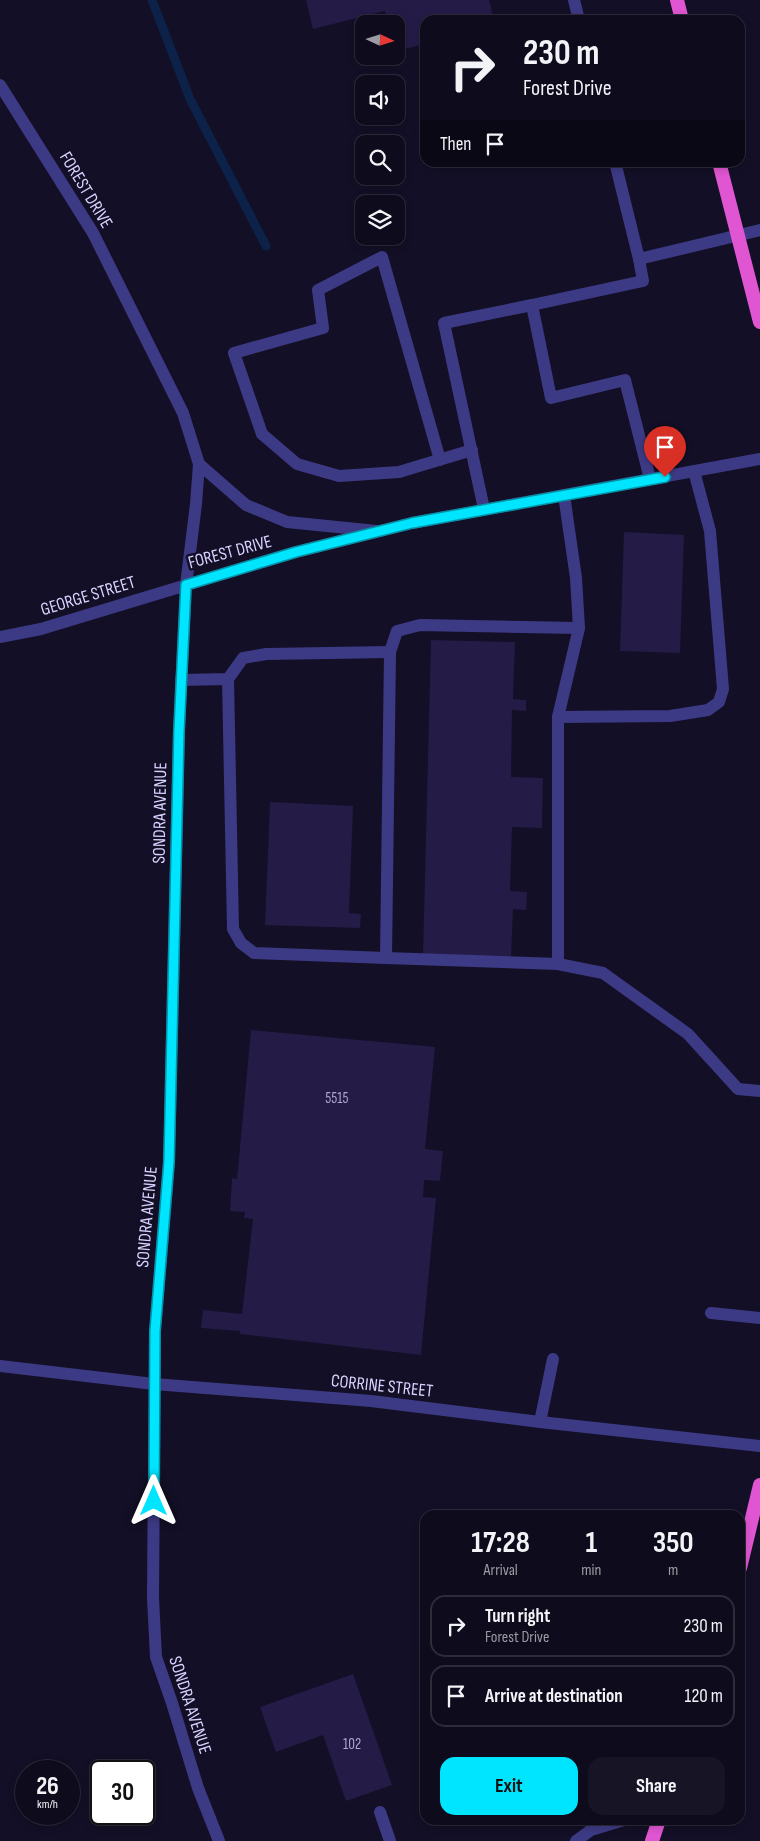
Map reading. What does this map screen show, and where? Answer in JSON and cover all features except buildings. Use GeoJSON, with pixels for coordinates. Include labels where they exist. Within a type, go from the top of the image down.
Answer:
{"type":"FeatureCollection","features":[{"type":"Feature","properties":{"kind":"highway"},"geometry":{"type":"LineString","coordinates":[[677,0],[681,15]]}},
{"type":"Feature","properties":{"kind":"highway"},"geometry":{"type":"LineString","coordinates":[[720,167],[760,322]]}},
{"type":"Feature","properties":{"kind":"highway"},"geometry":{"type":"LineString","coordinates":[[745,1547],[760,1485]]}},
{"type":"Feature","properties":{"kind":"highway"},"geometry":{"type":"LineString","coordinates":[[652,1841],[658,1825]]}},
{"type":"Feature","properties":{"kind":"street"},"geometry":{"type":"LineString","coordinates":[[574,0],[578,15]]}},
{"type":"Feature","properties":{"kind":"street","name":"FOREST DRIVE"},"geometry":{"type":"LineString","coordinates":[[2,92],[93,233],[183,413],[199,464],[186,585],[296,552],[412,523],[760,459]]}},
{"type":"Feature","properties":{"kind":"street"},"geometry":{"type":"LineString","coordinates":[[484,510],[444,322],[532,305],[643,280],[616,167]]}},
{"type":"Feature","properties":{"kind":"street"},"geometry":{"type":"LineString","coordinates":[[639,259],[760,230]]}},
{"type":"Feature","properties":{"kind":"street"},"geometry":{"type":"LineString","coordinates":[[440,460],[382,257],[318,290],[323,328],[234,353],[262,434],[297,464],[338,476],[399,472],[440,460],[472,450]]}},
{"type":"Feature","properties":{"kind":"street"},"geometry":{"type":"LineString","coordinates":[[532,305],[552,398],[625,380],[650,479]]}},
{"type":"Feature","properties":{"kind":"street"},"geometry":{"type":"LineString","coordinates":[[199,464],[246,505],[286,522],[380,531]]}},
{"type":"Feature","properties":{"kind":"street"},"geometry":{"type":"LineString","coordinates":[[558,717],[670,716],[708,710],[719,702],[723,689],[710,531],[694,471]]}},
{"type":"Feature","properties":{"kind":"street"},"geometry":{"type":"LineString","coordinates":[[558,964],[558,717],[579,628],[576,578],[564,495]]}},
{"type":"Feature","properties":{"kind":"street","name":"GEORGE STREET"},"geometry":{"type":"LineString","coordinates":[[0,637],[41,629],[186,585]]}},
{"type":"Feature","properties":{"kind":"street","name":"SONDRA AVENUE"},"geometry":{"type":"LineString","coordinates":[[186,585],[179,731],[169,1162],[155,1331],[153,1598],[156,1657],[198,1788],[220,1841]]}},
{"type":"Feature","properties":{"kind":"street"},"geometry":{"type":"LineString","coordinates":[[386,958],[390,652],[397,631],[420,625],[579,628]]}},
{"type":"Feature","properties":{"kind":"street"},"geometry":{"type":"LineString","coordinates":[[390,652],[266,654],[243,658],[228,680],[233,930],[241,943],[254,953],[558,964],[604,973],[688,1034],[738,1089],[760,1091]]}},
{"type":"Feature","properties":{"kind":"street"},"geometry":{"type":"LineString","coordinates":[[181,680],[228,680]]}},
{"type":"Feature","properties":{"kind":"street"},"geometry":{"type":"LineString","coordinates":[[711,1313],[760,1318]]}},
{"type":"Feature","properties":{"kind":"street"},"geometry":{"type":"LineString","coordinates":[[540,1422],[554,1359]]}},
{"type":"Feature","properties":{"kind":"street","name":"CORRINE STREET"},"geometry":{"type":"LineString","coordinates":[[0,1366],[154,1384],[371,1401],[760,1446]]}},
{"type":"Feature","properties":{"kind":"street"},"geometry":{"type":"LineString","coordinates":[[380,1812],[390,1841]]}},
{"type":"Feature","properties":{"kind":"street"},"geometry":{"type":"LineString","coordinates":[[576,1841],[592,1825]]}},
{"type":"Feature","properties":{"kind":"waterway"},"geometry":{"type":"LineString","coordinates":[[152,0],[190,99],[266,246]]}},
{"type":"Feature","properties":{"kind":"route"},"geometry":{"type":"LineString","coordinates":[[154,1501],[155,1331],[169,1162],[179,731],[186,585],[296,552],[412,523],[665,477]]}}]}
